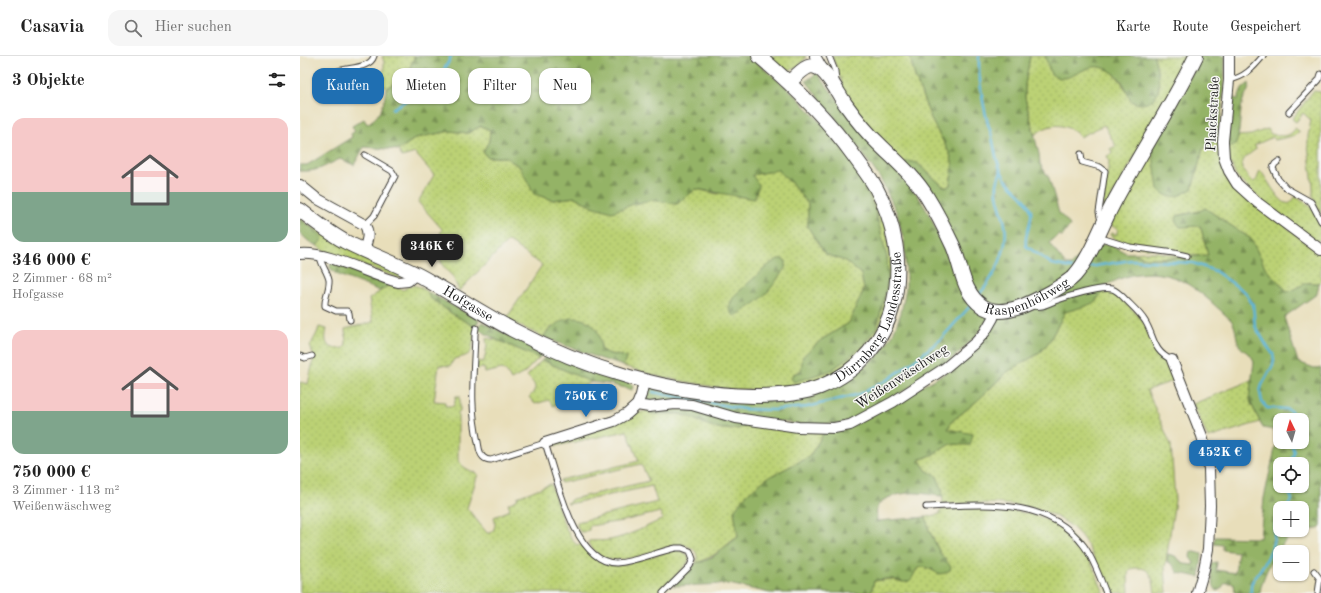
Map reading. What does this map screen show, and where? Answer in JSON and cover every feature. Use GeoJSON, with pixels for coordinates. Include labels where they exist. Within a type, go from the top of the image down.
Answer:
{"type":"FeatureCollection","features":[{"type":"Feature","properties":{"kind":"main road","name":"Dürrnberg Landesstraße"},"geometry":{"type":"LineString","coordinates":[[644,381],[708,392],[752,396],[781,395],[819,388],[836,380],[853,369],[866,356],[878,341],[886,327],[893,308],[897,289],[897,251],[893,230],[886,209],[876,188],[842,140],[790,82],[759,56]]}},
{"type":"Feature","properties":{"kind":"main road","name":"Raspenhöhweg"},"geometry":{"type":"LineString","coordinates":[[790,82],[812,60],[814,66],[823,70],[845,104],[866,132],[922,189],[953,248],[965,284],[975,299],[989,310],[995,311],[1010,310],[1031,302],[1058,288],[1072,278],[1079,269],[1097,237],[1112,206],[1196,56]]}},
{"type":"Feature","properties":{"kind":"main road","name":"Hofgasse"},"geometry":{"type":"LineString","coordinates":[[300,210],[344,241],[416,274],[512,330],[540,344],[602,368],[644,381]]}},
{"type":"Feature","properties":{"kind":"street","name":"Plaickstraße"},"geometry":{"type":"LineString","coordinates":[[1229,56],[1229,80],[1223,141],[1224,158],[1229,171],[1237,184],[1246,193],[1321,250]]}},
{"type":"Feature","properties":{"kind":"street"},"geometry":{"type":"LineString","coordinates":[[300,185],[316,198],[365,225],[368,238],[364,250]]}},
{"type":"Feature","properties":{"kind":"street"},"geometry":{"type":"LineString","coordinates":[[300,254],[320,255],[398,282],[408,281],[416,274]]}},
{"type":"Feature","properties":{"kind":"street","name":"Weißenwäschweg"},"geometry":{"type":"LineString","coordinates":[[637,405],[649,407],[675,404],[692,405],[736,418],[798,427],[834,428],[850,425],[893,402],[945,368],[976,342],[985,332],[993,318],[995,311]]}},
{"type":"Feature","properties":{"kind":"street"},"geometry":{"type":"LineString","coordinates":[[1172,360],[1202,436],[1209,469],[1210,506],[1208,549],[1197,593]]}},
{"type":"Feature","properties":{"kind":"street"},"geometry":{"type":"LineString","coordinates":[[545,443],[620,418],[633,410],[641,396],[644,381]]}},
{"type":"Feature","properties":{"kind":"lane"},"geometry":{"type":"LineString","coordinates":[[352,68],[365,65],[370,62],[374,56]]}},
{"type":"Feature","properties":{"kind":"lane"},"geometry":{"type":"LineString","coordinates":[[829,56],[836,76],[834,87]]}},
{"type":"Feature","properties":{"kind":"lane"},"geometry":{"type":"LineString","coordinates":[[1229,80],[1240,77],[1263,56]]}},
{"type":"Feature","properties":{"kind":"lane"},"geometry":{"type":"LineString","coordinates":[[1289,112],[1319,80],[1321,74]]}},
{"type":"Feature","properties":{"kind":"lane"},"geometry":{"type":"LineString","coordinates":[[1081,154],[1082,162],[1104,169],[1099,215],[1104,222]]}},
{"type":"Feature","properties":{"kind":"lane"},"geometry":{"type":"LineString","coordinates":[[365,155],[392,171],[395,176],[374,216],[365,225]]}},
{"type":"Feature","properties":{"kind":"lane"},"geometry":{"type":"LineString","coordinates":[[1279,161],[1273,168],[1278,179],[1291,191],[1311,202],[1315,207],[1321,221]]}},
{"type":"Feature","properties":{"kind":"lane"},"geometry":{"type":"LineString","coordinates":[[1097,237],[1130,247],[1187,256]]}},
{"type":"Feature","properties":{"kind":"lane"},"geometry":{"type":"LineString","coordinates":[[320,255],[320,261],[329,280],[329,289],[325,306],[336,310],[347,310],[350,320]]}},
{"type":"Feature","properties":{"kind":"lane"},"geometry":{"type":"LineString","coordinates":[[1031,302],[1034,306],[1039,306],[1085,292],[1104,288],[1112,289],[1122,296],[1140,315],[1147,326],[1157,349],[1165,357],[1172,360]]}},
{"type":"Feature","properties":{"kind":"lane"},"geometry":{"type":"LineString","coordinates":[[476,328],[472,398],[476,436],[482,456],[491,460],[545,443],[566,510],[586,546],[596,556],[606,561],[617,563],[676,548],[682,548],[690,551],[693,562],[663,593]]}},
{"type":"Feature","properties":{"kind":"lane"},"geometry":{"type":"LineString","coordinates":[[300,356],[305,358],[312,356]]}},
{"type":"Feature","properties":{"kind":"lane"},"geometry":{"type":"LineString","coordinates":[[926,507],[1001,506],[1031,511],[1054,519],[1068,528],[1085,548],[1106,593]]}},
{"type":"Feature","properties":{"kind":"lane"},"geometry":{"type":"LineString","coordinates":[[1314,571],[1320,579],[1318,593]]}},
{"type":"Feature","properties":{"kind":"green space"},"geometry":{"type":"Polygon","coordinates":[[[382,56],[415,56],[410,68],[392,68],[392,84],[386,89],[384,87],[384,62],[382,56]]]}},
{"type":"Feature","properties":{"kind":"green space"},"geometry":{"type":"Polygon","coordinates":[[[415,56],[749,56],[793,93],[833,136],[858,169],[877,217],[887,258],[888,277],[877,327],[860,348],[832,370],[794,382],[791,378],[793,374],[801,371],[803,356],[821,340],[849,323],[864,289],[861,274],[845,261],[825,254],[808,227],[808,204],[793,185],[777,170],[752,175],[759,185],[754,199],[696,189],[677,204],[652,200],[634,204],[612,212],[592,206],[575,197],[553,200],[534,194],[520,167],[505,157],[487,157],[483,152],[489,141],[490,130],[481,126],[468,133],[450,131],[416,138],[398,150],[364,147],[354,165],[340,159],[312,171],[300,171],[300,165],[307,165],[352,137],[351,134],[355,131],[352,126],[364,119],[367,124],[372,121],[384,104],[386,89],[392,84],[392,104],[460,104],[460,68],[410,68],[415,56]]]}},
{"type":"Feature","properties":{"kind":"green space"},"geometry":{"type":"Polygon","coordinates":[[[766,56],[806,56],[797,67],[787,70],[783,69],[766,56]]]}},
{"type":"Feature","properties":{"kind":"green space"},"geometry":{"type":"Polygon","coordinates":[[[832,56],[910,56],[915,77],[932,121],[950,154],[953,165],[950,185],[947,187],[943,186],[917,163],[904,163],[869,129],[842,92],[842,83],[832,56]]]}},
{"type":"Feature","properties":{"kind":"green space"},"geometry":{"type":"Polygon","coordinates":[[[910,56],[1030,56],[1025,85],[1025,98],[1039,154],[1040,164],[1049,178],[1059,213],[1070,225],[1062,237],[1060,234],[1049,243],[1066,265],[1071,265],[1081,256],[1106,244],[1126,253],[1133,253],[1145,258],[1173,258],[1208,255],[1200,226],[1180,227],[1176,222],[1177,216],[1200,211],[1205,208],[1251,239],[1266,269],[1288,292],[1306,283],[1319,283],[1317,294],[1284,317],[1298,362],[1317,369],[1321,368],[1321,525],[1320,528],[1309,530],[1309,501],[1273,501],[1273,537],[1290,537],[1282,545],[1273,545],[1273,558],[1263,579],[1260,593],[1235,593],[1234,583],[1225,583],[1221,589],[1217,591],[1215,589],[1211,574],[1212,563],[1217,562],[1216,570],[1235,573],[1238,552],[1223,550],[1223,545],[1214,544],[1215,537],[1260,538],[1264,498],[1273,458],[1273,493],[1309,493],[1309,457],[1273,457],[1275,449],[1309,449],[1309,413],[1273,413],[1273,430],[1263,428],[1249,399],[1254,362],[1253,359],[1239,345],[1231,320],[1211,301],[1190,285],[1166,275],[1153,273],[1134,275],[1112,282],[1104,286],[1104,290],[1095,302],[1065,312],[1050,340],[1041,352],[1007,372],[978,400],[951,422],[948,429],[973,434],[970,445],[950,444],[934,454],[919,460],[927,471],[936,475],[942,488],[943,496],[907,493],[888,498],[879,504],[877,508],[877,521],[926,517],[929,530],[940,553],[951,567],[946,573],[939,574],[928,568],[921,567],[916,570],[911,579],[907,582],[895,579],[874,581],[871,593],[770,593],[729,584],[673,586],[696,563],[714,556],[738,537],[734,510],[748,493],[767,478],[809,457],[825,431],[846,429],[944,374],[999,314],[1015,303],[1002,307],[982,301],[904,163],[908,161],[917,163],[943,186],[947,187],[950,185],[953,165],[950,154],[932,121],[915,77],[910,56]]]}},
{"type":"Feature","properties":{"kind":"green space"},"geometry":{"type":"Polygon","coordinates":[[[1030,56],[1045,56],[1049,69],[1073,75],[1083,69],[1094,66],[1107,69],[1113,72],[1117,77],[1131,101],[1159,89],[1154,56],[1191,56],[1103,213],[1103,202],[1109,162],[1107,156],[1113,153],[1110,149],[1116,146],[1104,125],[1080,137],[1075,132],[1064,126],[1052,126],[1035,135],[1025,98],[1025,85],[1030,56]]]}},
{"type":"Feature","properties":{"kind":"green space"},"geometry":{"type":"Polygon","coordinates":[[[1045,56],[1154,56],[1159,82],[1157,95],[1153,100],[1147,103],[1136,103],[1129,98],[1122,82],[1114,73],[1100,67],[1093,67],[1069,77],[1057,77],[1051,74],[1045,56]]]}},
{"type":"Feature","properties":{"kind":"green space"},"geometry":{"type":"Polygon","coordinates":[[[1201,56],[1225,56],[1224,91],[1218,140],[1203,149],[1192,189],[1179,196],[1171,197],[1158,189],[1151,141],[1201,56]]]}},
{"type":"Feature","properties":{"kind":"green space"},"geometry":{"type":"Polygon","coordinates":[[[817,73],[873,146],[917,194],[931,218],[962,290],[979,313],[990,318],[976,336],[953,358],[922,380],[860,417],[840,424],[798,424],[651,403],[647,401],[646,393],[651,388],[735,401],[850,379],[879,355],[893,334],[901,313],[906,288],[904,241],[897,213],[880,178],[855,143],[806,81],[817,73]]]}},
{"type":"Feature","properties":{"kind":"green space"},"geometry":{"type":"Polygon","coordinates":[[[1249,83],[1248,92],[1243,100],[1239,133],[1236,144],[1227,146],[1231,102],[1233,98],[1238,99],[1241,90],[1249,83]]]}},
{"type":"Feature","properties":{"kind":"green space"},"geometry":{"type":"Polygon","coordinates":[[[1313,91],[1321,92],[1321,215],[1313,196],[1308,145],[1311,120],[1303,113],[1296,122],[1292,119],[1313,91]]]}},
{"type":"Feature","properties":{"kind":"green space"},"geometry":{"type":"Polygon","coordinates":[[[481,126],[490,130],[489,141],[483,152],[487,157],[505,157],[520,167],[535,194],[553,200],[575,197],[592,206],[634,204],[652,200],[677,204],[696,189],[717,194],[752,175],[777,170],[793,185],[808,204],[808,227],[825,254],[845,261],[861,274],[864,289],[849,323],[821,340],[801,371],[793,374],[832,370],[860,348],[877,327],[888,277],[887,258],[877,217],[858,169],[875,196],[886,223],[893,280],[879,330],[852,362],[812,384],[785,390],[726,389],[660,377],[623,366],[627,357],[610,354],[601,350],[601,345],[552,326],[543,337],[506,319],[542,265],[508,241],[459,291],[453,277],[443,266],[439,257],[438,241],[442,229],[418,202],[434,175],[415,153],[402,157],[398,150],[416,138],[450,131],[468,133],[481,126]]]}},
{"type":"Feature","properties":{"kind":"green space"},"geometry":{"type":"Polygon","coordinates":[[[1295,128],[1300,132],[1293,136],[1275,140],[1273,137],[1255,145],[1256,149],[1246,157],[1242,163],[1242,167],[1249,178],[1254,182],[1257,179],[1260,170],[1279,198],[1286,203],[1292,202],[1295,197],[1302,200],[1312,208],[1318,218],[1321,231],[1321,239],[1316,241],[1269,207],[1236,176],[1229,159],[1227,146],[1238,138],[1238,136],[1251,135],[1267,129],[1271,134],[1285,136],[1291,133],[1295,128]]]}},
{"type":"Feature","properties":{"kind":"green space"},"geometry":{"type":"Polygon","coordinates":[[[1218,140],[1222,160],[1232,184],[1321,254],[1321,282],[1306,283],[1288,293],[1266,269],[1251,239],[1205,208],[1200,211],[1180,215],[1201,228],[1208,255],[1132,246],[1117,240],[1110,235],[1111,233],[1116,235],[1118,229],[1110,225],[1151,141],[1192,189],[1203,149],[1218,140]]]}},
{"type":"Feature","properties":{"kind":"green space"},"geometry":{"type":"Polygon","coordinates":[[[300,218],[322,236],[323,238],[318,245],[311,243],[300,233],[300,218]]]}},
{"type":"Feature","properties":{"kind":"green space"},"geometry":{"type":"Polygon","coordinates":[[[309,225],[402,274],[402,277],[399,278],[324,251],[316,245],[318,245],[309,225]]]}},
{"type":"Feature","properties":{"kind":"green space"},"geometry":{"type":"Polygon","coordinates":[[[1157,252],[1186,257],[1145,258],[1133,253],[1157,252]]]}},
{"type":"Feature","properties":{"kind":"green space"},"geometry":{"type":"Polygon","coordinates":[[[778,259],[786,261],[786,266],[770,289],[755,303],[735,316],[731,313],[729,309],[735,295],[770,264],[778,259]]]}},
{"type":"Feature","properties":{"kind":"green space"},"geometry":{"type":"Polygon","coordinates":[[[331,262],[389,285],[380,291],[336,274],[330,268],[331,262]]]}},
{"type":"Feature","properties":{"kind":"green space"},"geometry":{"type":"Polygon","coordinates":[[[389,285],[403,290],[410,286],[422,288],[428,292],[429,297],[451,313],[475,327],[472,350],[464,356],[454,359],[450,366],[439,365],[434,401],[445,402],[445,406],[454,406],[456,396],[460,396],[460,412],[458,412],[458,459],[464,467],[478,474],[467,508],[487,533],[491,533],[493,530],[495,524],[494,517],[510,510],[508,504],[518,499],[517,497],[551,484],[561,517],[573,541],[577,545],[580,544],[602,562],[618,566],[671,551],[677,550],[687,554],[689,558],[688,563],[659,593],[300,593],[300,382],[308,384],[314,357],[310,346],[319,327],[327,329],[326,342],[328,345],[334,348],[344,348],[346,344],[345,329],[373,322],[369,299],[389,285]]]}},
{"type":"Feature","properties":{"kind":"green space"},"geometry":{"type":"Polygon","coordinates":[[[1104,290],[1112,291],[1122,298],[1143,321],[1159,353],[1171,363],[1176,380],[1147,390],[1171,445],[1175,500],[1165,568],[1167,593],[1155,593],[1153,580],[1147,570],[1138,568],[1132,569],[1128,573],[1129,593],[1109,593],[1092,553],[1077,531],[1061,519],[1044,511],[1024,506],[1004,504],[943,504],[942,488],[919,460],[934,454],[950,444],[970,445],[947,429],[951,422],[978,400],[1007,372],[1041,352],[1050,340],[1065,312],[1074,309],[1104,290]]]}},
{"type":"Feature","properties":{"kind":"green space"},"geometry":{"type":"Polygon","coordinates":[[[428,292],[479,320],[475,327],[451,313],[429,297],[428,292]]]}},
{"type":"Feature","properties":{"kind":"green space"},"geometry":{"type":"Polygon","coordinates":[[[571,318],[585,320],[594,326],[599,336],[601,350],[610,354],[627,357],[623,366],[543,337],[556,325],[571,318]]]}},
{"type":"Feature","properties":{"kind":"green space"},"geometry":{"type":"Polygon","coordinates":[[[482,322],[543,353],[539,358],[497,340],[478,329],[482,322]]]}},
{"type":"Feature","properties":{"kind":"green space"},"geometry":{"type":"Polygon","coordinates":[[[486,338],[497,340],[539,358],[524,373],[511,380],[506,371],[502,369],[485,373],[484,368],[477,369],[477,361],[484,361],[487,346],[486,338]]]}},
{"type":"Feature","properties":{"kind":"green space"},"geometry":{"type":"Polygon","coordinates":[[[548,355],[630,383],[633,386],[632,390],[610,384],[591,382],[542,360],[548,355]]]}},
{"type":"Feature","properties":{"kind":"green space"},"geometry":{"type":"Polygon","coordinates":[[[542,360],[591,382],[553,406],[549,400],[535,404],[529,397],[534,391],[535,386],[527,376],[542,360]]]}},
{"type":"Feature","properties":{"kind":"green space"},"geometry":{"type":"Polygon","coordinates":[[[1252,380],[1249,399],[1260,422],[1208,438],[1193,404],[1252,380]]]}},
{"type":"Feature","properties":{"kind":"green space"},"geometry":{"type":"Polygon","coordinates":[[[689,407],[757,424],[723,429],[713,427],[680,414],[655,414],[647,411],[689,407]]]}},
{"type":"Feature","properties":{"kind":"green space"},"geometry":{"type":"Polygon","coordinates":[[[647,411],[652,414],[678,414],[692,417],[717,428],[732,430],[757,424],[825,431],[809,457],[767,478],[734,510],[738,536],[713,555],[696,563],[697,555],[695,551],[685,545],[677,544],[632,558],[614,560],[607,559],[594,550],[588,543],[589,541],[610,540],[630,534],[663,519],[660,512],[623,521],[589,526],[589,530],[584,532],[580,532],[577,522],[657,502],[652,486],[568,504],[567,503],[572,499],[649,481],[641,464],[561,483],[560,480],[639,461],[627,431],[556,446],[556,443],[628,418],[637,413],[647,411]]]}},
{"type":"Feature","properties":{"kind":"green space"},"geometry":{"type":"Polygon","coordinates":[[[969,508],[1003,510],[1033,515],[1060,527],[1072,537],[1084,551],[1093,566],[1104,593],[871,593],[874,581],[892,579],[903,582],[911,579],[917,570],[923,567],[940,574],[950,567],[940,553],[929,530],[926,517],[940,514],[940,510],[969,508]]]}},
{"type":"Feature","properties":{"kind":"green space"},"geometry":{"type":"Polygon","coordinates":[[[1191,551],[1202,554],[1200,577],[1178,573],[1173,565],[1167,561],[1168,554],[1175,556],[1184,564],[1193,565],[1194,563],[1190,557],[1191,551]]]}},
{"type":"Feature","properties":{"kind":"waterway"},"geometry":{"type":"LineString","coordinates":[[392,109],[434,81],[447,65],[451,56]]}},
{"type":"Feature","properties":{"kind":"waterway"},"geometry":{"type":"LineString","coordinates":[[979,56],[982,96],[987,122],[992,135],[999,166],[1006,180],[1024,198],[1030,208],[1031,217],[1026,237],[1026,246],[1052,264],[1072,268]]}},
{"type":"Feature","properties":{"kind":"waterway"},"geometry":{"type":"LineString","coordinates":[[977,297],[984,289],[995,271],[1000,261],[1005,241],[1006,230],[997,196],[997,185],[1001,172]]}},
{"type":"Feature","properties":{"kind":"waterway"},"geometry":{"type":"LineString","coordinates":[[1089,267],[1131,260],[1193,263],[1215,271],[1245,292],[1253,305],[1255,326],[1273,354],[1274,360],[1273,365],[1262,385],[1260,392],[1262,402],[1267,408],[1280,408],[1289,410],[1293,413]]}},
{"type":"Feature","properties":{"kind":"waterway"},"geometry":{"type":"LineString","coordinates":[[653,392],[743,409],[774,410],[807,407],[860,394],[889,379],[940,340],[972,304]]}},
{"type":"Feature","properties":{"kind":"waterway"},"geometry":{"type":"LineString","coordinates":[[1292,457],[1293,449]]}},
{"type":"Feature","properties":{"kind":"waterway"},"geometry":{"type":"LineString","coordinates":[[1289,493],[1292,499],[1291,501]]}},
{"type":"Feature","properties":{"kind":"waterway"},"geometry":{"type":"LineString","coordinates":[[1251,593],[1252,582],[1270,553],[1274,537]]}}]}
